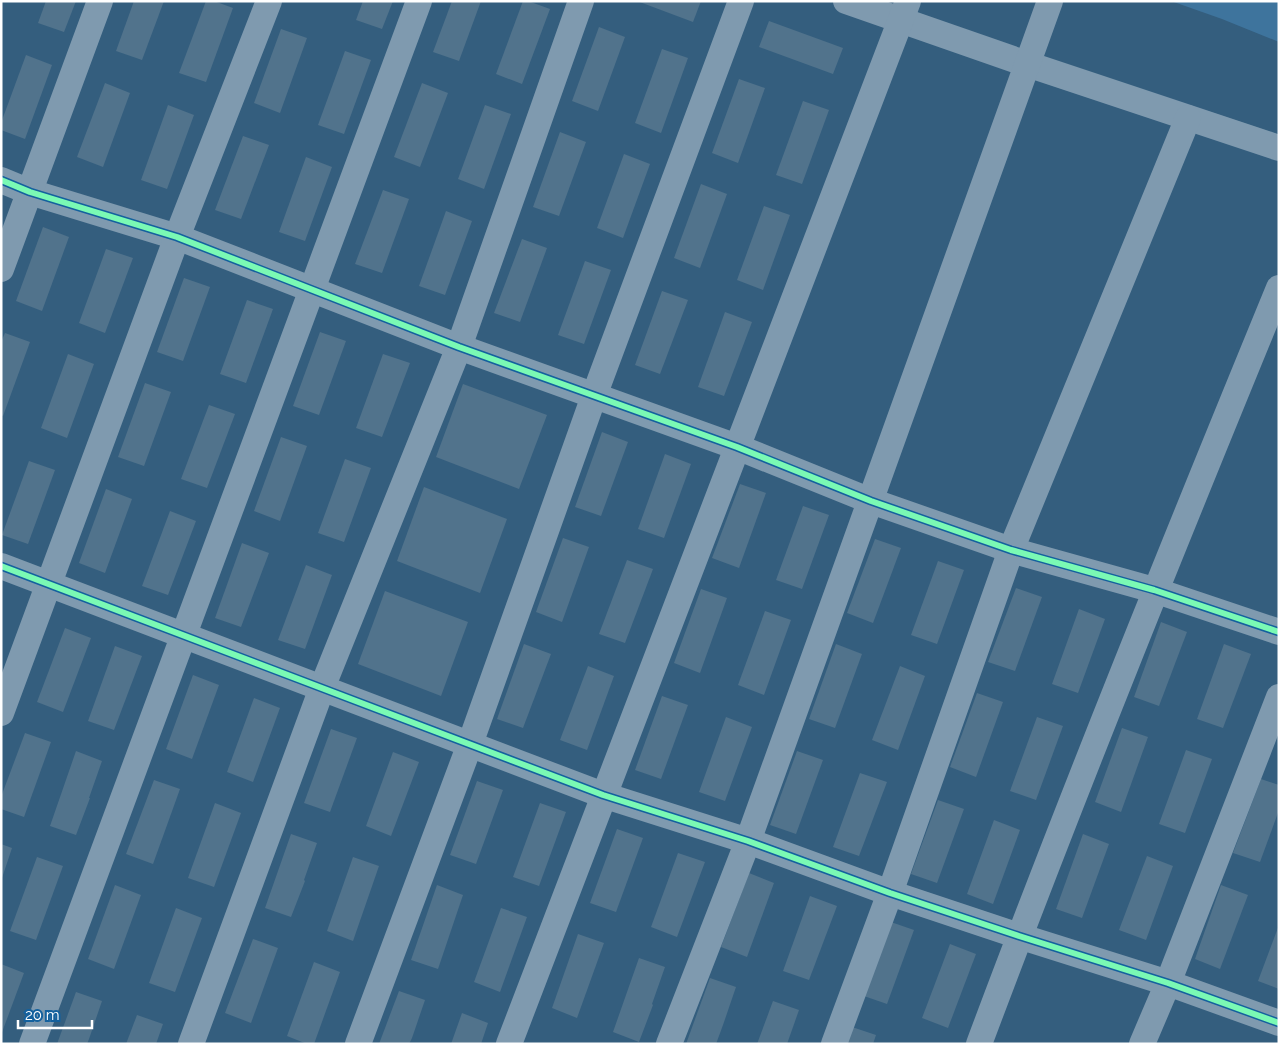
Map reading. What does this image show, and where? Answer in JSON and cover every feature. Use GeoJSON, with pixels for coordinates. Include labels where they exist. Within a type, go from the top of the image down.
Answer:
{"type":"FeatureCollection","features":[{"type":"Feature","properties":{"kind":"street"},"geometry":{"type":"LineString","coordinates":[[1,269],[100,1]]}},
{"type":"Feature","properties":{"kind":"street"},"geometry":{"type":"LineString","coordinates":[[1,713],[177,237],[269,1]]}},
{"type":"Feature","properties":{"kind":"street"},"geometry":{"type":"LineString","coordinates":[[32,1044],[419,1]]}},
{"type":"Feature","properties":{"kind":"street"},"geometry":{"type":"LineString","coordinates":[[191,1044],[322,688],[459,347],[581,1]]}},
{"type":"Feature","properties":{"kind":"street"},"geometry":{"type":"LineString","coordinates":[[358,1044],[470,744],[594,396],[742,1]]}},
{"type":"Feature","properties":{"kind":"street"},"geometry":{"type":"LineString","coordinates":[[846,1],[904,11],[1027,64],[1279,148]]}},
{"type":"Feature","properties":{"kind":"street"},"geometry":{"type":"LineString","coordinates":[[669,1044],[748,841],[1050,1]]}},
{"type":"Feature","properties":{"kind":"street"},"geometry":{"type":"LineString","coordinates":[[510,1044],[603,794],[904,11]]}},
{"type":"Feature","properties":{"kind":"street"},"geometry":{"type":"LineString","coordinates":[[834,1044],[890,893],[1011,550],[1188,118]]}},
{"type":"Feature","properties":{"kind":"street"},"geometry":{"type":"LineString","coordinates":[[1,180],[30,192],[177,237],[459,347],[737,446],[871,501],[1011,550],[1154,590],[1279,632]]}},
{"type":"Feature","properties":{"kind":"street"},"geometry":{"type":"LineString","coordinates":[[979,1044],[1019,936],[1154,590],[1279,288]]}},
{"type":"Feature","properties":{"kind":"street"},"geometry":{"type":"LineString","coordinates":[[1,566],[603,794],[748,841],[890,893],[1168,983],[1279,1023]]}},
{"type":"Feature","properties":{"kind":"street"},"geometry":{"type":"LineString","coordinates":[[1142,1044],[1168,983],[1279,697]]}},
{"type":"Feature","properties":{"kind":"water"},"geometry":{"type":"Polygon","coordinates":[[[1171,1],[1279,1],[1279,42],[1222,19],[1171,1]]]}},
{"type":"Feature","properties":{"kind":"building"},"geometry":{"type":"Polygon","coordinates":[[[46,1],[76,1],[64,32],[38,23],[46,1]]]}},
{"type":"Feature","properties":{"kind":"building"},"geometry":{"type":"Polygon","coordinates":[[[134,1],[164,1],[142,60],[116,51],[134,1]]]}},
{"type":"Feature","properties":{"kind":"building"},"geometry":{"type":"Polygon","coordinates":[[[206,1],[214,1],[233,8],[206,82],[179,73],[206,1]]]}},
{"type":"Feature","properties":{"kind":"building"},"geometry":{"type":"Polygon","coordinates":[[[363,1],[393,1],[382,29],[356,20],[363,1]]]}},
{"type":"Feature","properties":{"kind":"building"},"geometry":{"type":"Polygon","coordinates":[[[452,1],[481,1],[459,61],[433,52],[452,1]]]}},
{"type":"Feature","properties":{"kind":"building"},"geometry":{"type":"Polygon","coordinates":[[[523,1],[550,9],[522,84],[496,74],[523,1]]]}},
{"type":"Feature","properties":{"kind":"building"},"geometry":{"type":"Polygon","coordinates":[[[637,1],[701,1],[693,22],[637,1]]]}},
{"type":"Feature","properties":{"kind":"building"},"geometry":{"type":"Polygon","coordinates":[[[769,21],[843,48],[833,74],[759,47],[769,21]]]}},
{"type":"Feature","properties":{"kind":"building"},"geometry":{"type":"Polygon","coordinates":[[[599,27],[625,37],[598,111],[572,101],[599,27]]]}},
{"type":"Feature","properties":{"kind":"building"},"geometry":{"type":"Polygon","coordinates":[[[281,29],[307,38],[280,113],[254,103],[281,29]]]}},
{"type":"Feature","properties":{"kind":"building"},"geometry":{"type":"Polygon","coordinates":[[[662,49],[688,58],[661,133],[635,123],[662,49]]]}},
{"type":"Feature","properties":{"kind":"building"},"geometry":{"type":"Polygon","coordinates":[[[345,51],[371,60],[344,134],[318,125],[345,51]]]}},
{"type":"Feature","properties":{"kind":"building"},"geometry":{"type":"Polygon","coordinates":[[[26,55],[52,65],[25,139],[1,130],[1,123],[26,55]]]}},
{"type":"Feature","properties":{"kind":"building"},"geometry":{"type":"Polygon","coordinates":[[[739,79],[765,88],[738,163],[712,153],[739,79]]]}},
{"type":"Feature","properties":{"kind":"building"},"geometry":{"type":"Polygon","coordinates":[[[105,83],[130,93],[103,167],[77,157],[105,83]]]}},
{"type":"Feature","properties":{"kind":"building"},"geometry":{"type":"Polygon","coordinates":[[[422,83],[448,93],[420,167],[394,157],[422,83]]]}},
{"type":"Feature","properties":{"kind":"building"},"geometry":{"type":"Polygon","coordinates":[[[803,101],[829,110],[802,184],[776,175],[803,101]]]}},
{"type":"Feature","properties":{"kind":"building"},"geometry":{"type":"Polygon","coordinates":[[[168,105],[194,115],[167,189],[141,180],[168,105]]]}},
{"type":"Feature","properties":{"kind":"building"},"geometry":{"type":"Polygon","coordinates":[[[485,105],[511,114],[484,189],[458,179],[485,105]]]}},
{"type":"Feature","properties":{"kind":"building"},"geometry":{"type":"Polygon","coordinates":[[[560,132],[586,142],[559,216],[533,207],[560,132]]]}},
{"type":"Feature","properties":{"kind":"building"},"geometry":{"type":"Polygon","coordinates":[[[243,136],[269,145],[241,219],[215,210],[243,136]]]}},
{"type":"Feature","properties":{"kind":"building"},"geometry":{"type":"Polygon","coordinates":[[[624,154],[650,164],[623,238],[597,228],[624,154]]]}},
{"type":"Feature","properties":{"kind":"building"},"geometry":{"type":"Polygon","coordinates":[[[306,157],[332,167],[305,241],[279,232],[306,157]]]}},
{"type":"Feature","properties":{"kind":"building"},"geometry":{"type":"Polygon","coordinates":[[[701,184],[727,194],[700,268],[674,258],[701,184]]]}},
{"type":"Feature","properties":{"kind":"building"},"geometry":{"type":"Polygon","coordinates":[[[383,190],[409,199],[382,273],[355,264],[383,190]]]}},
{"type":"Feature","properties":{"kind":"building"},"geometry":{"type":"Polygon","coordinates":[[[764,206],[790,215],[763,290],[737,280],[764,206]]]}},
{"type":"Feature","properties":{"kind":"building"},"geometry":{"type":"Polygon","coordinates":[[[446,211],[472,221],[445,295],[419,286],[446,211]]]}},
{"type":"Feature","properties":{"kind":"building"},"geometry":{"type":"Polygon","coordinates":[[[43,227],[69,237],[42,311],[16,301],[43,227]]]}},
{"type":"Feature","properties":{"kind":"building"},"geometry":{"type":"Polygon","coordinates":[[[522,239],[547,248],[520,322],[494,313],[522,239]]]}},
{"type":"Feature","properties":{"kind":"building"},"geometry":{"type":"Polygon","coordinates":[[[106,249],[133,258],[105,333],[79,323],[106,249]]]}},
{"type":"Feature","properties":{"kind":"building"},"geometry":{"type":"Polygon","coordinates":[[[585,261],[611,270],[584,344],[558,335],[585,261]]]}},
{"type":"Feature","properties":{"kind":"building"},"geometry":{"type":"Polygon","coordinates":[[[184,278],[210,287],[183,361],[157,352],[184,278]]]}},
{"type":"Feature","properties":{"kind":"building"},"geometry":{"type":"Polygon","coordinates":[[[662,291],[688,300],[660,374],[635,365],[662,291]]]}},
{"type":"Feature","properties":{"kind":"building"},"geometry":{"type":"Polygon","coordinates":[[[247,300],[273,309],[246,383],[220,374],[247,300]]]}},
{"type":"Feature","properties":{"kind":"building"},"geometry":{"type":"Polygon","coordinates":[[[725,312],[752,322],[724,396],[698,387],[725,312]]]}},
{"type":"Feature","properties":{"kind":"building"},"geometry":{"type":"Polygon","coordinates":[[[320,332],[346,341],[319,415],[293,406],[320,332]]]}},
{"type":"Feature","properties":{"kind":"building"},"geometry":{"type":"Polygon","coordinates":[[[5,333],[30,342],[3,416],[1,415],[1,342],[5,333]]]}},
{"type":"Feature","properties":{"kind":"building"},"geometry":{"type":"Polygon","coordinates":[[[68,354],[94,364],[67,438],[41,428],[68,354]]]}},
{"type":"Feature","properties":{"kind":"building"},"geometry":{"type":"Polygon","coordinates":[[[383,354],[410,363],[382,437],[356,428],[383,354]]]}},
{"type":"Feature","properties":{"kind":"building"},"geometry":{"type":"Polygon","coordinates":[[[145,383],[171,392],[144,466],[118,457],[145,383]]]}},
{"type":"Feature","properties":{"kind":"building"},"geometry":{"type":"Polygon","coordinates":[[[463,384],[547,415],[519,489],[436,457],[463,384]]]}},
{"type":"Feature","properties":{"kind":"building"},"geometry":{"type":"Polygon","coordinates":[[[209,405],[235,414],[207,488],[181,479],[209,405]]]}},
{"type":"Feature","properties":{"kind":"building"},"geometry":{"type":"Polygon","coordinates":[[[602,432],[628,442],[601,516],[575,507],[602,432]]]}},
{"type":"Feature","properties":{"kind":"building"},"geometry":{"type":"Polygon","coordinates":[[[281,437],[307,446],[280,521],[254,511],[281,437]]]}},
{"type":"Feature","properties":{"kind":"building"},"geometry":{"type":"Polygon","coordinates":[[[665,454],[691,464],[664,538],[638,529],[665,454]]]}},
{"type":"Feature","properties":{"kind":"building"},"geometry":{"type":"Polygon","coordinates":[[[345,459],[371,468],[344,542],[318,533],[345,459]]]}},
{"type":"Feature","properties":{"kind":"building"},"geometry":{"type":"Polygon","coordinates":[[[29,461],[55,470],[28,544],[2,535],[29,461]]]}},
{"type":"Feature","properties":{"kind":"building"},"geometry":{"type":"Polygon","coordinates":[[[740,484],[766,493],[739,568],[712,558],[740,484]]]}},
{"type":"Feature","properties":{"kind":"building"},"geometry":{"type":"Polygon","coordinates":[[[424,487],[507,519],[480,593],[397,561],[424,487]]]}},
{"type":"Feature","properties":{"kind":"building"},"geometry":{"type":"Polygon","coordinates":[[[106,489],[132,499],[105,573],[79,563],[106,489]]]}},
{"type":"Feature","properties":{"kind":"building"},"geometry":{"type":"Polygon","coordinates":[[[803,506],[829,515],[802,589],[776,580],[803,506]]]}},
{"type":"Feature","properties":{"kind":"building"},"geometry":{"type":"Polygon","coordinates":[[[170,511],[196,521],[168,595],[142,586],[170,511]]]}},
{"type":"Feature","properties":{"kind":"building"},"geometry":{"type":"Polygon","coordinates":[[[563,538],[589,547],[562,622],[536,612],[563,538]]]}},
{"type":"Feature","properties":{"kind":"building"},"geometry":{"type":"Polygon","coordinates":[[[875,539],[901,548],[873,623],[847,613],[875,539]]]}},
{"type":"Feature","properties":{"kind":"building"},"geometry":{"type":"Polygon","coordinates":[[[242,543],[269,553],[241,627],[215,618],[242,543]]]}},
{"type":"Feature","properties":{"kind":"building"},"geometry":{"type":"Polygon","coordinates":[[[627,560],[653,569],[625,643],[599,634],[627,560]]]}},
{"type":"Feature","properties":{"kind":"building"},"geometry":{"type":"Polygon","coordinates":[[[938,561],[964,570],[937,644],[911,635],[938,561]]]}},
{"type":"Feature","properties":{"kind":"building"},"geometry":{"type":"Polygon","coordinates":[[[306,565],[332,575],[305,649],[278,640],[306,565]]]}},
{"type":"Feature","properties":{"kind":"building"},"geometry":{"type":"Polygon","coordinates":[[[1016,588],[1042,597],[1015,671],[988,662],[1016,588]]]}},
{"type":"Feature","properties":{"kind":"building"},"geometry":{"type":"Polygon","coordinates":[[[701,589],[727,598],[700,673],[674,663],[701,589]]]}},
{"type":"Feature","properties":{"kind":"building"},"geometry":{"type":"Polygon","coordinates":[[[385,591],[468,622],[441,696],[358,664],[385,591]]]}},
{"type":"Feature","properties":{"kind":"building"},"geometry":{"type":"Polygon","coordinates":[[[1079,609],[1105,619],[1078,693],[1052,684],[1079,609]]]}},
{"type":"Feature","properties":{"kind":"building"},"geometry":{"type":"Polygon","coordinates":[[[765,611],[791,620],[764,695],[738,685],[765,611]]]}},
{"type":"Feature","properties":{"kind":"building"},"geometry":{"type":"Polygon","coordinates":[[[1161,622],[1187,632],[1159,706],[1134,697],[1161,622]]]}},
{"type":"Feature","properties":{"kind":"building"},"geometry":{"type":"Polygon","coordinates":[[[65,628],[91,638],[63,712],[37,702],[65,628]]]}},
{"type":"Feature","properties":{"kind":"building"},"geometry":{"type":"Polygon","coordinates":[[[524,644],[551,654],[523,728],[497,719],[524,644]]]}},
{"type":"Feature","properties":{"kind":"building"},"geometry":{"type":"Polygon","coordinates":[[[836,644],[862,654],[835,728],[809,719],[836,644]]]}},
{"type":"Feature","properties":{"kind":"building"},"geometry":{"type":"Polygon","coordinates":[[[1224,644],[1251,654],[1223,728],[1197,719],[1224,644]]]}},
{"type":"Feature","properties":{"kind":"building"},"geometry":{"type":"Polygon","coordinates":[[[115,646],[142,656],[114,730],[88,721],[115,646]]]}},
{"type":"Feature","properties":{"kind":"building"},"geometry":{"type":"Polygon","coordinates":[[[588,666],[614,676],[587,750],[560,740],[588,666]]]}},
{"type":"Feature","properties":{"kind":"building"},"geometry":{"type":"Polygon","coordinates":[[[900,666],[925,676],[898,750],[872,740],[900,666]]]}},
{"type":"Feature","properties":{"kind":"building"},"geometry":{"type":"Polygon","coordinates":[[[193,675],[219,685],[192,759],[166,749],[193,675]]]}},
{"type":"Feature","properties":{"kind":"building"},"geometry":{"type":"Polygon","coordinates":[[[977,693],[1003,702],[976,777],[950,767],[977,693]]]}},
{"type":"Feature","properties":{"kind":"building"},"geometry":{"type":"Polygon","coordinates":[[[662,696],[688,705],[661,779],[635,770],[662,696]]]}},
{"type":"Feature","properties":{"kind":"building"},"geometry":{"type":"Polygon","coordinates":[[[254,698],[280,708],[253,782],[227,772],[254,698]]]}},
{"type":"Feature","properties":{"kind":"building"},"geometry":{"type":"Polygon","coordinates":[[[726,717],[752,727],[725,801],[699,792],[726,717]]]}},
{"type":"Feature","properties":{"kind":"building"},"geometry":{"type":"Polygon","coordinates":[[[1037,717],[1063,726],[1036,800],[1010,791],[1037,717]]]}},
{"type":"Feature","properties":{"kind":"building"},"geometry":{"type":"Polygon","coordinates":[[[1122,728],[1148,737],[1121,812],[1095,802],[1122,728]]]}},
{"type":"Feature","properties":{"kind":"building"},"geometry":{"type":"Polygon","coordinates":[[[331,729],[357,738],[330,812],[304,803],[331,729]]]}},
{"type":"Feature","properties":{"kind":"building"},"geometry":{"type":"Polygon","coordinates":[[[25,733],[51,742],[24,817],[1,809],[1,797],[25,733]]]}},
{"type":"Feature","properties":{"kind":"building"},"geometry":{"type":"Polygon","coordinates":[[[1186,750],[1212,759],[1185,833],[1159,824],[1186,750]]]}},
{"type":"Feature","properties":{"kind":"building"},"geometry":{"type":"Polygon","coordinates":[[[76,751],[102,761],[76,835],[50,826],[76,751]]]}},
{"type":"Feature","properties":{"kind":"building"},"geometry":{"type":"Polygon","coordinates":[[[797,751],[823,760],[796,834],[770,825],[797,751]]]}},
{"type":"Feature","properties":{"kind":"building"},"geometry":{"type":"Polygon","coordinates":[[[393,752],[419,762],[391,836],[366,826],[393,752]]]}},
{"type":"Feature","properties":{"kind":"building"},"geometry":{"type":"Polygon","coordinates":[[[860,773],[887,782],[859,856],[833,847],[860,773]]]}},
{"type":"Feature","properties":{"kind":"building"},"geometry":{"type":"Polygon","coordinates":[[[1261,779],[1279,785],[1279,810],[1260,862],[1233,853],[1261,779]]]}},
{"type":"Feature","properties":{"kind":"building"},"geometry":{"type":"Polygon","coordinates":[[[154,780],[180,789],[153,864],[126,854],[154,780]]]}},
{"type":"Feature","properties":{"kind":"building"},"geometry":{"type":"Polygon","coordinates":[[[477,781],[503,790],[476,864],[450,855],[477,781]]]}},
{"type":"Feature","properties":{"kind":"building"},"geometry":{"type":"Polygon","coordinates":[[[938,800],[964,809],[937,883],[911,874],[938,800]]]}},
{"type":"Feature","properties":{"kind":"building"},"geometry":{"type":"Polygon","coordinates":[[[215,803],[241,813],[214,887],[188,878],[215,803]]]}},
{"type":"Feature","properties":{"kind":"building"},"geometry":{"type":"Polygon","coordinates":[[[540,803],[566,812],[539,886],[513,877],[540,803]]]}},
{"type":"Feature","properties":{"kind":"building"},"geometry":{"type":"Polygon","coordinates":[[[994,820],[1020,830],[993,904],[967,894],[994,820]]]}},
{"type":"Feature","properties":{"kind":"building"},"geometry":{"type":"Polygon","coordinates":[[[617,829],[643,838],[616,912],[590,903],[617,829]]]}},
{"type":"Feature","properties":{"kind":"building"},"geometry":{"type":"Polygon","coordinates":[[[291,834],[317,843],[291,917],[265,908],[291,834]]]}},
{"type":"Feature","properties":{"kind":"building"},"geometry":{"type":"Polygon","coordinates":[[[1083,834],[1109,844],[1082,918],[1056,909],[1083,834]]]}},
{"type":"Feature","properties":{"kind":"building"},"geometry":{"type":"Polygon","coordinates":[[[1,844],[12,848],[2,878],[1,878],[1,844]]]}},
{"type":"Feature","properties":{"kind":"building"},"geometry":{"type":"Polygon","coordinates":[[[678,853],[705,862],[677,937],[651,927],[678,853]]]}},
{"type":"Feature","properties":{"kind":"building"},"geometry":{"type":"Polygon","coordinates":[[[1147,856],[1173,866],[1146,940],[1119,930],[1147,856]]]}},
{"type":"Feature","properties":{"kind":"building"},"geometry":{"type":"Polygon","coordinates":[[[37,857],[63,866],[36,940],[10,931],[37,857]]]}},
{"type":"Feature","properties":{"kind":"building"},"geometry":{"type":"Polygon","coordinates":[[[353,857],[379,866],[353,941],[327,931],[353,857]]]}},
{"type":"Feature","properties":{"kind":"building"},"geometry":{"type":"Polygon","coordinates":[[[749,873],[774,883],[747,957],[721,947],[749,873]]]}},
{"type":"Feature","properties":{"kind":"building"},"geometry":{"type":"Polygon","coordinates":[[[115,885],[141,895],[114,969],[88,959],[115,885]]]}},
{"type":"Feature","properties":{"kind":"building"},"geometry":{"type":"Polygon","coordinates":[[[437,885],[463,895],[438,969],[411,960],[437,885]]]}},
{"type":"Feature","properties":{"kind":"building"},"geometry":{"type":"Polygon","coordinates":[[[1221,885],[1248,895],[1220,969],[1195,959],[1221,885]]]}},
{"type":"Feature","properties":{"kind":"building"},"geometry":{"type":"Polygon","coordinates":[[[810,896],[837,906],[809,980],[783,971],[810,896]]]}},
{"type":"Feature","properties":{"kind":"building"},"geometry":{"type":"Polygon","coordinates":[[[176,908],[202,918],[175,992],[149,983],[176,908]]]}},
{"type":"Feature","properties":{"kind":"building"},"geometry":{"type":"Polygon","coordinates":[[[501,908],[527,917],[500,992],[474,982],[501,908]]]}},
{"type":"Feature","properties":{"kind":"building"},"geometry":{"type":"Polygon","coordinates":[[[888,921],[914,930],[887,1004],[861,995],[888,921]]]}},
{"type":"Feature","properties":{"kind":"building"},"geometry":{"type":"Polygon","coordinates":[[[1279,925],[1279,989],[1258,981],[1279,925]]]}},
{"type":"Feature","properties":{"kind":"building"},"geometry":{"type":"Polygon","coordinates":[[[578,934],[604,943],[577,1018],[552,1008],[578,934]]]}},
{"type":"Feature","properties":{"kind":"building"},"geometry":{"type":"Polygon","coordinates":[[[253,939],[278,948],[251,1023],[225,1013],[253,939]]]}},
{"type":"Feature","properties":{"kind":"building"},"geometry":{"type":"Polygon","coordinates":[[[950,944],[976,954],[948,1028],[922,1018],[950,944]]]}},
{"type":"Feature","properties":{"kind":"building"},"geometry":{"type":"Polygon","coordinates":[[[639,958],[665,967],[639,1042],[613,1032],[639,958]]]}},
{"type":"Feature","properties":{"kind":"building"},"geometry":{"type":"Polygon","coordinates":[[[314,962],[340,972],[314,1044],[307,1044],[287,1036],[314,962]]]}},
{"type":"Feature","properties":{"kind":"building"},"geometry":{"type":"Polygon","coordinates":[[[1,964],[24,973],[1,1035],[1,964]]]}},
{"type":"Feature","properties":{"kind":"building"},"geometry":{"type":"Polygon","coordinates":[[[710,978],[736,987],[723,1025],[716,1044],[686,1044],[710,978]]]}},
{"type":"Feature","properties":{"kind":"building"},"geometry":{"type":"Polygon","coordinates":[[[399,991],[425,1000],[412,1038],[409,1044],[379,1044],[399,991]]]}},
{"type":"Feature","properties":{"kind":"building"},"geometry":{"type":"Polygon","coordinates":[[[76,992],[102,1001],[89,1039],[87,1044],[57,1044],[76,992]]]}},
{"type":"Feature","properties":{"kind":"building"},"geometry":{"type":"Polygon","coordinates":[[[773,1001],[799,1010],[787,1044],[757,1044],[773,1001]]]}},
{"type":"Feature","properties":{"kind":"building"},"geometry":{"type":"Polygon","coordinates":[[[462,1013],[488,1023],[481,1044],[451,1044],[462,1013]]]}},
{"type":"Feature","properties":{"kind":"building"},"geometry":{"type":"Polygon","coordinates":[[[137,1015],[163,1024],[156,1044],[126,1044],[137,1015]]]}},
{"type":"Feature","properties":{"kind":"building"},"geometry":{"type":"Polygon","coordinates":[[[849,1026],[876,1035],[873,1044],[843,1044],[849,1026]]]}},
{"type":"Feature","properties":{"kind":"cycle path"},"geometry":{"type":"LineString","coordinates":[[1,180],[30,192],[177,237],[459,347],[737,447],[871,501],[1011,550],[1154,590],[1279,632]]}},
{"type":"Feature","properties":{"kind":"cycle path"},"geometry":{"type":"LineString","coordinates":[[1,566],[603,795],[748,841],[890,893],[1168,983],[1279,1023]]}}]}
